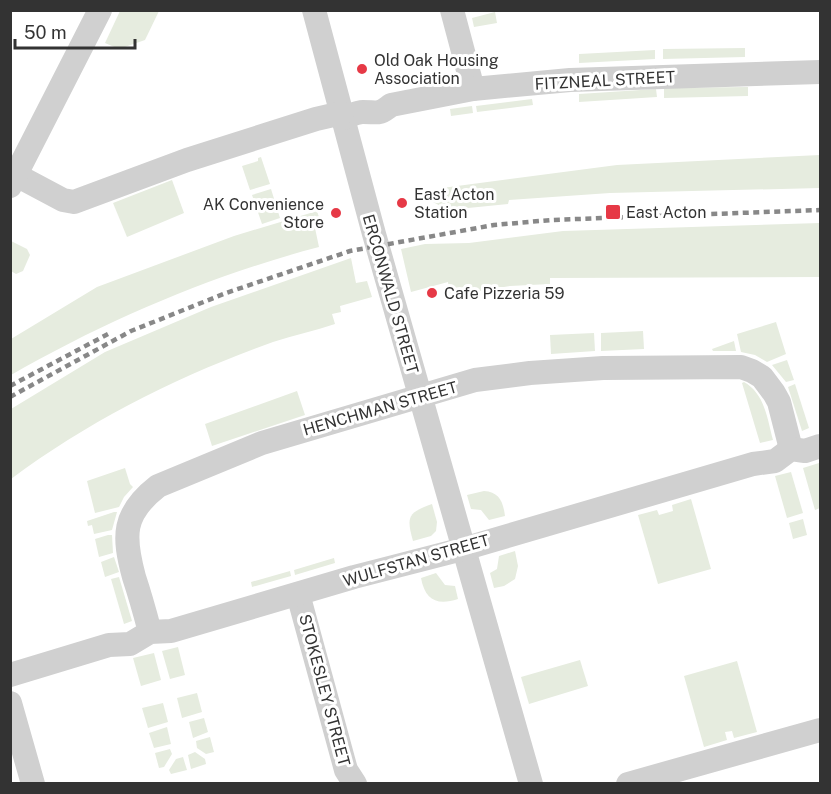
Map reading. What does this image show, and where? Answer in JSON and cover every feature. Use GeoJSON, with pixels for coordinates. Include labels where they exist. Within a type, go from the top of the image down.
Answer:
{"type":"FeatureCollection","features":[{"type":"Feature","properties":{"kind":"street"},"geometry":{"type":"LineString","coordinates":[[100,10],[13,181],[74,202],[187,160],[316,119],[349,114]]}},
{"type":"Feature","properties":{"kind":"street","name":"ERCONWALD STREET"},"geometry":{"type":"LineString","coordinates":[[315,10],[349,114],[419,396],[531,783]]}},
{"type":"Feature","properties":{"kind":"street"},"geometry":{"type":"LineString","coordinates":[[452,10],[473,89]]}},
{"type":"Feature","properties":{"kind":"street","name":"FITZNEAL STREET"},"geometry":{"type":"LineString","coordinates":[[349,114],[382,112],[391,105],[473,89],[570,80],[820,72]]}},
{"type":"Feature","properties":{"kind":"street","name":"HENCHMAN STREET"},"geometry":{"type":"LineString","coordinates":[[150,632],[126,550],[126,535],[138,504],[158,486],[262,443],[475,380],[530,373],[639,367],[741,367],[762,377],[774,393],[779,402],[791,450]]}},
{"type":"Feature","properties":{"kind":"street","name":"WULFSTAN STREET"},"geometry":{"type":"LineString","coordinates":[[10,675],[109,645],[130,644],[150,632],[171,631],[753,464],[775,461],[791,450],[805,451],[820,446]]}},
{"type":"Feature","properties":{"kind":"street","name":"STOKESLEY STREET"},"geometry":{"type":"LineString","coordinates":[[298,594],[346,770],[355,783]]}},
{"type":"Feature","properties":{"kind":"street"},"geometry":{"type":"LineString","coordinates":[[10,703],[33,783]]}},
{"type":"Feature","properties":{"kind":"street"},"geometry":{"type":"LineString","coordinates":[[628,783],[820,730]]}},
{"type":"Feature","properties":{"kind":"shaded area"},"geometry":{"type":"Polygon","coordinates":[[[120,10],[159,11],[145,40],[119,49],[105,43],[120,10]]]}},
{"type":"Feature","properties":{"kind":"shaded area"},"geometry":{"type":"Polygon","coordinates":[[[495,12],[497,23],[474,27],[472,18],[495,12]]]}},
{"type":"Feature","properties":{"kind":"shaded area"},"geometry":{"type":"Polygon","coordinates":[[[745,48],[745,57],[663,59],[663,49],[745,48]]]}},
{"type":"Feature","properties":{"kind":"shaded area"},"geometry":{"type":"Polygon","coordinates":[[[655,50],[655,59],[579,63],[579,54],[655,50]]]}},
{"type":"Feature","properties":{"kind":"shaded area"},"geometry":{"type":"Polygon","coordinates":[[[748,87],[748,96],[664,98],[664,88],[748,87]]]}},
{"type":"Feature","properties":{"kind":"shaded area"},"geometry":{"type":"Polygon","coordinates":[[[656,89],[657,97],[579,102],[579,94],[656,89]]]}},
{"type":"Feature","properties":{"kind":"shaded area"},"geometry":{"type":"Polygon","coordinates":[[[532,99],[533,105],[477,112],[476,106],[532,99]]]}},
{"type":"Feature","properties":{"kind":"shaded area"},"geometry":{"type":"Polygon","coordinates":[[[472,106],[473,113],[451,116],[450,109],[472,106]]]}},
{"type":"Feature","properties":{"kind":"shaded area"},"geometry":{"type":"Polygon","coordinates":[[[820,155],[820,188],[610,193],[509,200],[508,204],[448,210],[431,201],[446,199],[442,188],[617,165],[820,155]]]}},
{"type":"Feature","properties":{"kind":"shaded area"},"geometry":{"type":"Polygon","coordinates":[[[261,157],[270,184],[250,190],[242,166],[258,161],[261,157]]]}},
{"type":"Feature","properties":{"kind":"shaded area"},"geometry":{"type":"Polygon","coordinates":[[[172,180],[184,213],[127,237],[113,203],[172,180]]]}},
{"type":"Feature","properties":{"kind":"shaded area"},"geometry":{"type":"Polygon","coordinates":[[[271,189],[280,218],[262,224],[252,195],[271,189]]]}},
{"type":"Feature","properties":{"kind":"shaded area"},"geometry":{"type":"Polygon","coordinates":[[[317,211],[322,226],[315,228],[319,247],[239,271],[161,301],[85,336],[11,375],[11,339],[97,287],[234,236],[317,211]]]}},
{"type":"Feature","properties":{"kind":"shaded area"},"geometry":{"type":"Polygon","coordinates":[[[820,223],[820,277],[550,278],[550,284],[510,286],[450,296],[448,282],[411,292],[401,249],[425,244],[469,243],[563,231],[820,223]]]}},
{"type":"Feature","properties":{"kind":"shaded area"},"geometry":{"type":"Polygon","coordinates":[[[11,241],[27,249],[30,255],[23,271],[16,274],[11,271],[11,241]]]}},
{"type":"Feature","properties":{"kind":"shaded area"},"geometry":{"type":"Polygon","coordinates":[[[351,258],[356,283],[367,281],[372,297],[340,306],[341,312],[332,314],[335,324],[273,342],[170,384],[72,437],[11,479],[11,409],[105,352],[211,307],[351,258]]]}},
{"type":"Feature","properties":{"kind":"shaded area"},"geometry":{"type":"Polygon","coordinates":[[[776,322],[786,354],[767,362],[755,355],[741,352],[737,334],[776,322]]]}},
{"type":"Feature","properties":{"kind":"shaded area"},"geometry":{"type":"Polygon","coordinates":[[[643,331],[644,349],[601,351],[601,333],[643,331]]]}},
{"type":"Feature","properties":{"kind":"shaded area"},"geometry":{"type":"Polygon","coordinates":[[[594,333],[595,351],[551,354],[550,335],[594,333]]]}},
{"type":"Feature","properties":{"kind":"shaded area"},"geometry":{"type":"Polygon","coordinates":[[[734,341],[736,351],[713,351],[712,349],[734,341]]]}},
{"type":"Feature","properties":{"kind":"shaded area"},"geometry":{"type":"Polygon","coordinates":[[[787,360],[794,380],[786,382],[772,365],[787,360]]]}},
{"type":"Feature","properties":{"kind":"shaded area"},"geometry":{"type":"Polygon","coordinates":[[[744,382],[757,393],[761,400],[773,440],[760,443],[742,383],[744,382]]]}},
{"type":"Feature","properties":{"kind":"shaded area"},"geometry":{"type":"Polygon","coordinates":[[[795,384],[809,428],[802,431],[788,387],[795,384]]]}},
{"type":"Feature","properties":{"kind":"shaded area"},"geometry":{"type":"Polygon","coordinates":[[[297,391],[305,415],[212,446],[205,424],[297,391]]]}},
{"type":"Feature","properties":{"kind":"shaded area"},"geometry":{"type":"Polygon","coordinates":[[[819,463],[820,508],[815,510],[803,468],[819,463]]]}},
{"type":"Feature","properties":{"kind":"shaded area"},"geometry":{"type":"Polygon","coordinates":[[[125,468],[133,487],[119,507],[95,513],[87,481],[125,468]]]}},
{"type":"Feature","properties":{"kind":"shaded area"},"geometry":{"type":"Polygon","coordinates":[[[791,472],[803,513],[787,518],[775,476],[791,472]]]}},
{"type":"Feature","properties":{"kind":"shaded area"},"geometry":{"type":"Polygon","coordinates":[[[484,491],[497,495],[505,516],[489,520],[481,510],[471,509],[467,495],[484,491]]]}},
{"type":"Feature","properties":{"kind":"shaded area"},"geometry":{"type":"Polygon","coordinates":[[[691,499],[711,569],[658,584],[638,515],[657,510],[659,515],[673,511],[672,505],[691,499]]]}},
{"type":"Feature","properties":{"kind":"shaded area"},"geometry":{"type":"Polygon","coordinates":[[[432,504],[437,522],[436,531],[431,536],[413,541],[411,516],[432,504]]]}},
{"type":"Feature","properties":{"kind":"shaded area"},"geometry":{"type":"Polygon","coordinates":[[[117,512],[112,530],[94,534],[92,525],[88,526],[87,521],[117,512]]]}},
{"type":"Feature","properties":{"kind":"shaded area"},"geometry":{"type":"Polygon","coordinates":[[[803,519],[807,535],[793,539],[789,523],[803,519]]]}},
{"type":"Feature","properties":{"kind":"shaded area"},"geometry":{"type":"Polygon","coordinates":[[[112,535],[113,553],[99,557],[95,539],[112,535]]]}},
{"type":"Feature","properties":{"kind":"shaded area"},"geometry":{"type":"Polygon","coordinates":[[[515,551],[518,566],[515,579],[504,586],[494,588],[490,573],[497,569],[499,556],[515,551]]]}},
{"type":"Feature","properties":{"kind":"shaded area"},"geometry":{"type":"Polygon","coordinates":[[[114,557],[119,572],[105,577],[101,562],[114,557]]]}},
{"type":"Feature","properties":{"kind":"shaded area"},"geometry":{"type":"Polygon","coordinates":[[[334,558],[335,563],[295,575],[294,570],[334,558]]]}},
{"type":"Feature","properties":{"kind":"shaded area"},"geometry":{"type":"Polygon","coordinates":[[[290,571],[291,576],[252,587],[251,582],[290,571]]]}},
{"type":"Feature","properties":{"kind":"shaded area"},"geometry":{"type":"Polygon","coordinates":[[[436,573],[445,585],[455,586],[458,599],[444,602],[429,596],[421,578],[436,573]]]}},
{"type":"Feature","properties":{"kind":"shaded area"},"geometry":{"type":"Polygon","coordinates":[[[119,577],[132,621],[124,624],[111,579],[119,577]]]}},
{"type":"Feature","properties":{"kind":"shaded area"},"geometry":{"type":"Polygon","coordinates":[[[178,647],[185,675],[170,679],[162,651],[178,647]]]}},
{"type":"Feature","properties":{"kind":"shaded area"},"geometry":{"type":"Polygon","coordinates":[[[154,653],[161,680],[141,686],[133,658],[154,653]]]}},
{"type":"Feature","properties":{"kind":"shaded area"},"geometry":{"type":"Polygon","coordinates":[[[580,660],[588,686],[529,704],[521,677],[580,660]]]}},
{"type":"Feature","properties":{"kind":"shaded area"},"geometry":{"type":"Polygon","coordinates":[[[737,661],[757,732],[734,738],[732,731],[725,732],[727,740],[704,747],[684,676],[737,661]]]}},
{"type":"Feature","properties":{"kind":"shaded area"},"geometry":{"type":"Polygon","coordinates":[[[197,693],[202,712],[182,718],[177,698],[197,693]]]}},
{"type":"Feature","properties":{"kind":"shaded area"},"geometry":{"type":"Polygon","coordinates":[[[163,703],[168,722],[148,728],[142,708],[163,703]]]}},
{"type":"Feature","properties":{"kind":"shaded area"},"geometry":{"type":"Polygon","coordinates":[[[204,718],[208,732],[193,738],[189,722],[204,718]]]}},
{"type":"Feature","properties":{"kind":"shaded area"},"geometry":{"type":"Polygon","coordinates":[[[167,727],[171,744],[154,748],[149,733],[167,727]]]}},
{"type":"Feature","properties":{"kind":"shaded area"},"geometry":{"type":"Polygon","coordinates":[[[210,737],[214,752],[206,754],[197,748],[196,741],[210,737]]]}},
{"type":"Feature","properties":{"kind":"shaded area"},"geometry":{"type":"Polygon","coordinates":[[[170,749],[172,754],[164,767],[159,768],[155,753],[170,749]]]}},
{"type":"Feature","properties":{"kind":"shaded area"},"geometry":{"type":"Polygon","coordinates":[[[195,752],[205,759],[206,764],[191,769],[188,755],[195,752]]]}},
{"type":"Feature","properties":{"kind":"shaded area"},"geometry":{"type":"Polygon","coordinates":[[[183,757],[187,770],[171,774],[169,770],[176,759],[183,757]]]}},
{"type":"Feature","properties":{"kind":"railway"},"geometry":{"type":"LineString","coordinates":[[10,397],[131,331],[226,293],[350,251],[494,225],[551,220],[820,210]]}},
{"type":"Feature","properties":{"kind":"railway"},"geometry":{"type":"LineString","coordinates":[[10,386],[108,334]]}},
{"type":"Feature","properties":{"kind":"place","name":"Old Oak Housing Association"},"geometry":{"type":"Point","coordinates":[362,69]}},
{"type":"Feature","properties":{"kind":"place","name":"East Acton Station"},"geometry":{"type":"Point","coordinates":[402,203]}},
{"type":"Feature","properties":{"kind":"place","name":"East Acton"},"geometry":{"type":"Point","coordinates":[613,212]}},
{"type":"Feature","properties":{"kind":"place","name":"AK Convenience Store"},"geometry":{"type":"Point","coordinates":[336,213]}},
{"type":"Feature","properties":{"kind":"place","name":"Cafe Pizzeria 59"},"geometry":{"type":"Point","coordinates":[432,293]}}]}
